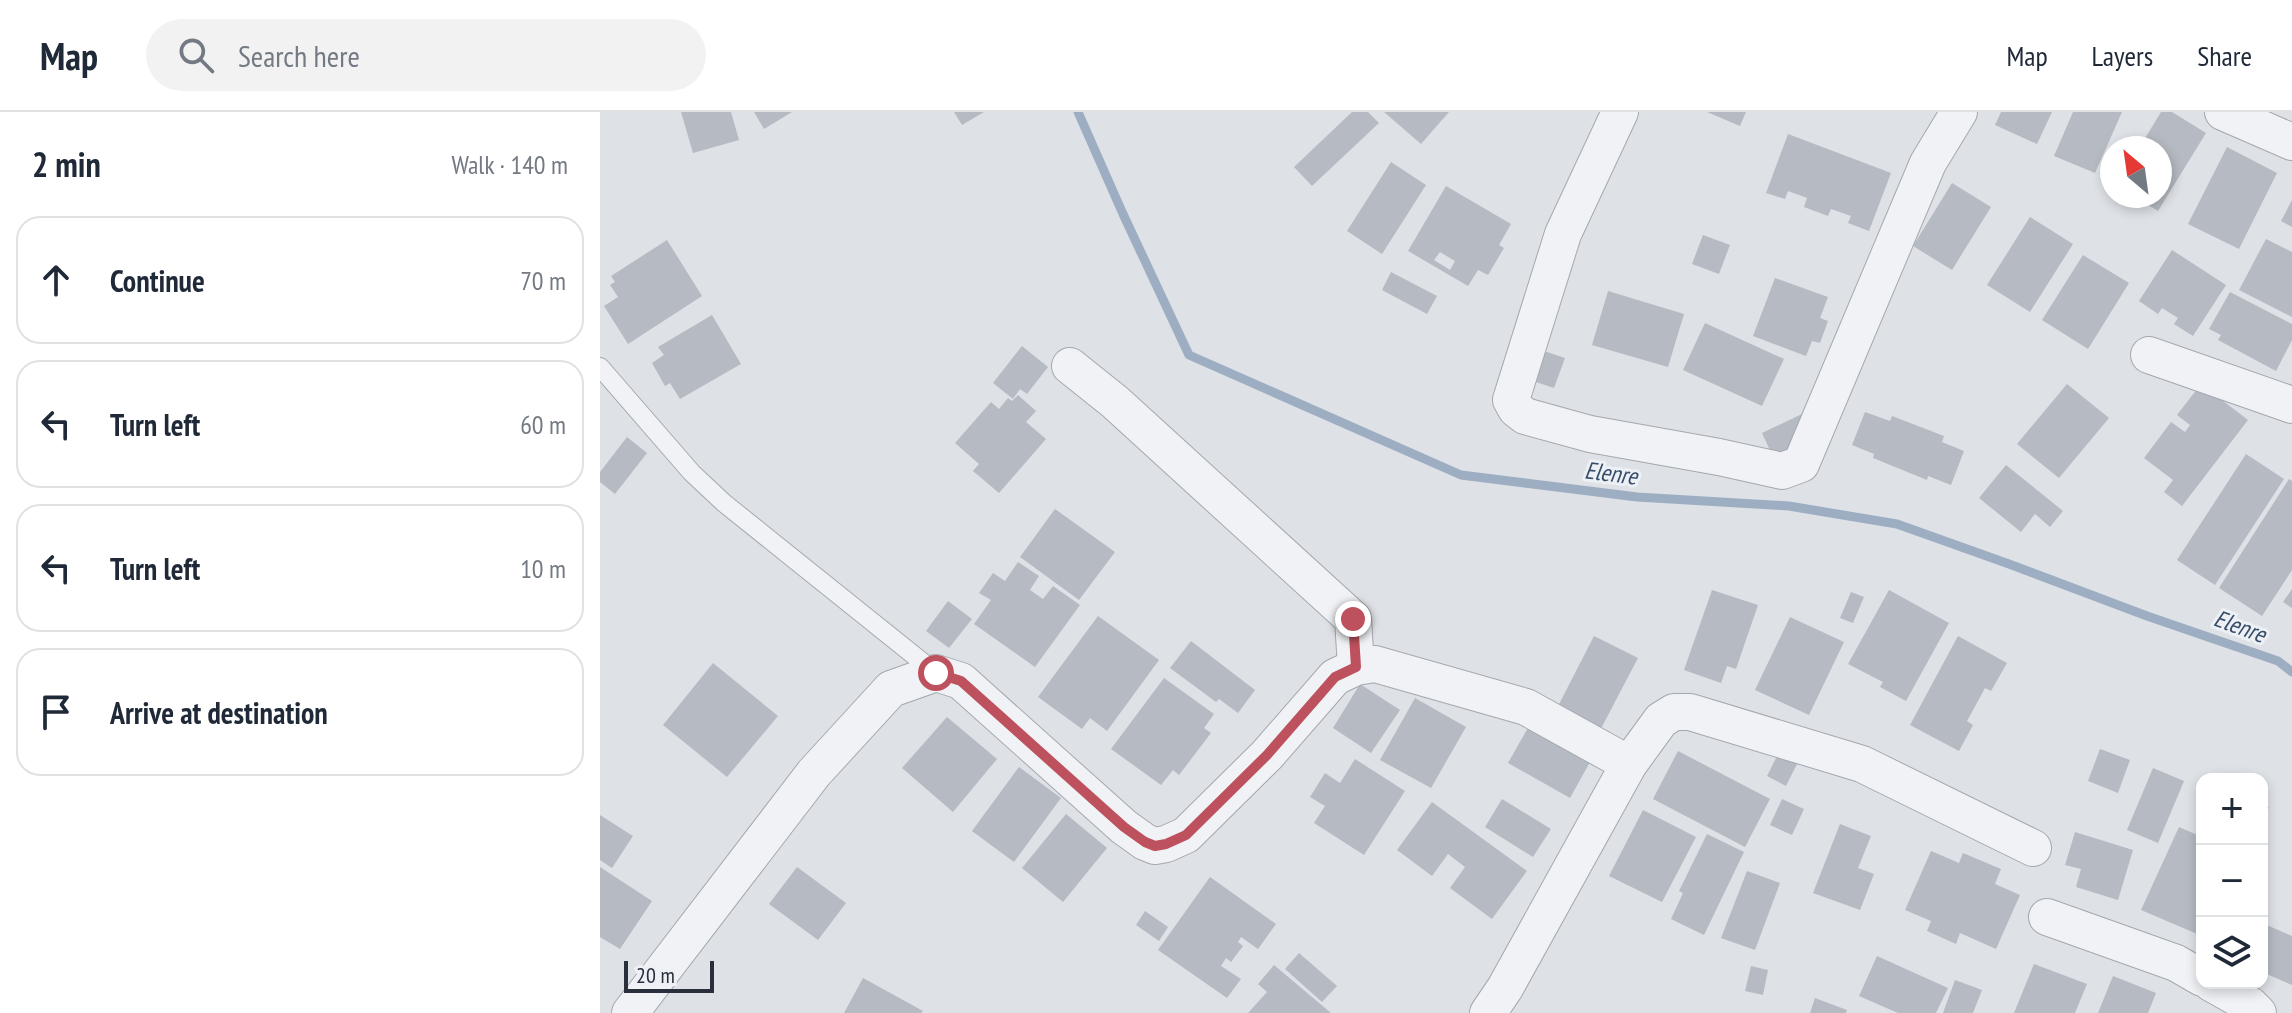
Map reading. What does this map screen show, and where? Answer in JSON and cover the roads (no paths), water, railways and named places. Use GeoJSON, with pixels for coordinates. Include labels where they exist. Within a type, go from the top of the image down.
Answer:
{"type":"FeatureCollection","features":[{"type":"Feature","properties":{"kind":"street"},"geometry":{"type":"LineString","coordinates":[[1620,112],[1563,234],[1511,400],[1525,416],[1590,434],[1782,471],[1801,464],[1928,163],[1959,112]]}},
{"type":"Feature","properties":{"kind":"street"},"geometry":{"type":"LineString","coordinates":[[2223,112],[2292,142]]}},
{"type":"Feature","properties":{"kind":"street"},"geometry":{"type":"LineString","coordinates":[[2149,355],[2292,405]]}},
{"type":"Feature","properties":{"kind":"street"},"geometry":{"type":"LineString","coordinates":[[1070,366],[1115,402],[1353,619],[1356,667]]}},
{"type":"Feature","properties":{"kind":"street"},"geometry":{"type":"LineString","coordinates":[[630,1013],[814,773],[891,689],[936,673],[961,681],[1124,827],[1155,846],[1186,835],[1267,755],[1335,677],[1356,667],[1375,664],[1526,707],[1629,764]]}},
{"type":"Feature","properties":{"kind":"street"},"geometry":{"type":"LineString","coordinates":[[1488,1013],[1505,988],[1629,764],[1661,720],[1674,712],[1690,712],[1862,764],[2033,848]]}},
{"type":"Feature","properties":{"kind":"street"},"geometry":{"type":"LineString","coordinates":[[2047,917],[2176,963],[2196,975]]}},
{"type":"Feature","properties":{"kind":"street"},"geometry":{"type":"LineString","coordinates":[[2222,989],[2258,1013]]}},
{"type":"Feature","properties":{"kind":"lane"},"geometry":{"type":"LineString","coordinates":[[600,367],[692,473],[724,503],[936,673]]}},
{"type":"Feature","properties":{"kind":"waterway","name":"Elenre"},"geometry":{"type":"LineString","coordinates":[[1078,112],[1189,355],[1461,475],[1637,497],[1789,506],[1897,524],[2278,661],[2292,672]]}}]}
